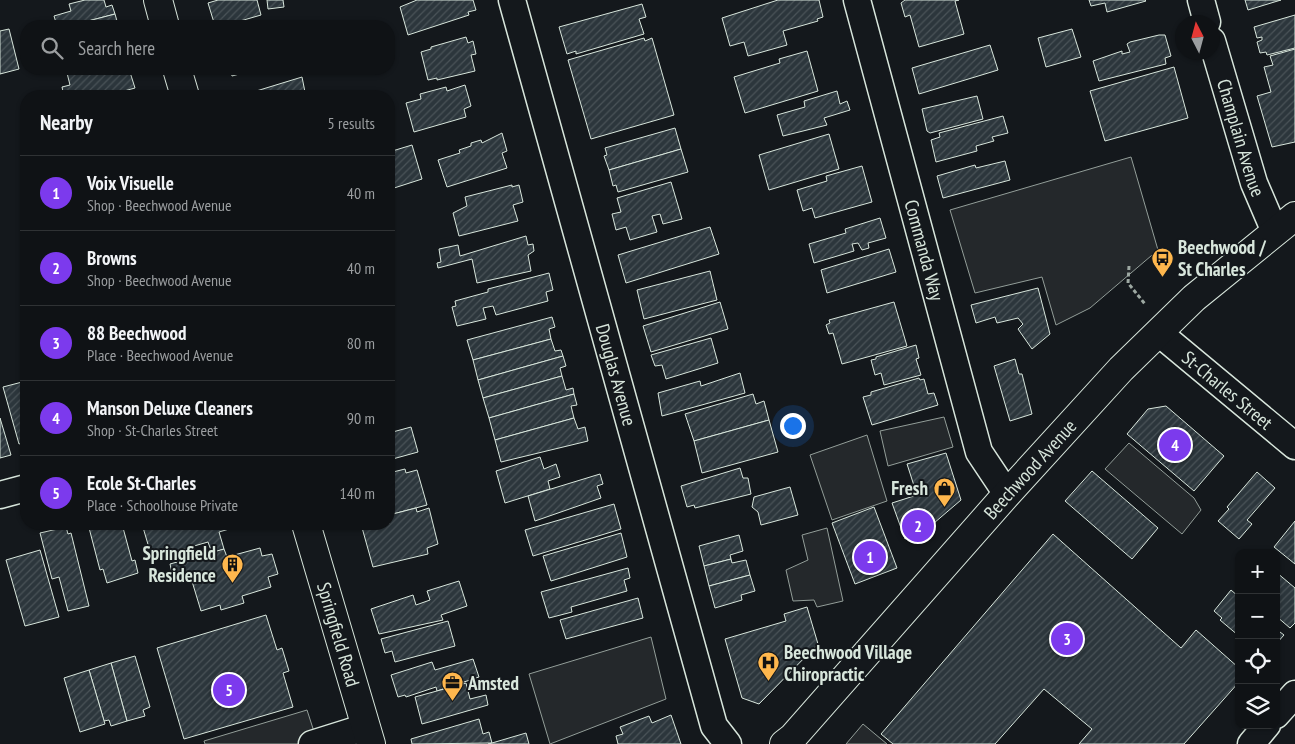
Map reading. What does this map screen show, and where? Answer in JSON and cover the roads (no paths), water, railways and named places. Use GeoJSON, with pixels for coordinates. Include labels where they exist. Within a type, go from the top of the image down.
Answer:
{"type":"FeatureCollection","features":[{"type":"Feature","properties":{"kind":"main road"},"geometry":{"type":"LineString","coordinates":[[158,0],[163,20]]}},
{"type":"Feature","properties":{"kind":"main road"},"geometry":{"type":"LineString","coordinates":[[179,75],[183,90]]}},
{"type":"Feature","properties":{"kind":"main road","name":"Beechwood Avenue"},"geometry":{"type":"LineString","coordinates":[[784,744],[793,737],[1007,494],[1121,369],[1194,298],[1285,224]]}},
{"type":"Feature","properties":{"kind":"main road","name":"Springfield Road"},"geometry":{"type":"LineString","coordinates":[[308,530],[368,735]]}},
{"type":"Feature","properties":{"kind":"street","name":"Douglas Avenue"},"geometry":{"type":"LineString","coordinates":[[512,0],[714,726],[728,744]]}},
{"type":"Feature","properties":{"kind":"street","name":"Commanda Way"},"geometry":{"type":"LineString","coordinates":[[857,0],[979,452],[1007,494]]}},
{"type":"Feature","properties":{"kind":"street"},"geometry":{"type":"LineString","coordinates":[[1201,0],[1205,15]]}},
{"type":"Feature","properties":{"kind":"street","name":"Champlain Avenue"},"geometry":{"type":"LineString","coordinates":[[1218,60],[1254,183],[1285,224]]}},
{"type":"Feature","properties":{"kind":"street","name":"St-Charles Street"},"geometry":{"type":"LineString","coordinates":[[1159,332],[1295,446]]}},
{"type":"Feature","properties":{"kind":"street"},"geometry":{"type":"LineString","coordinates":[[0,496],[20,490]]}},
{"type":"Feature","properties":{"kind":"street"},"geometry":{"type":"LineString","coordinates":[[1280,711],[1295,694]]}},
{"type":"Feature","properties":{"kind":"street"},"geometry":{"type":"LineString","coordinates":[[1251,744],[1264,729]]}},
{"type":"Feature","properties":{"kind":"street"},"geometry":{"type":"LineString","coordinates":[[312,744],[368,735]]}},
{"type":"Feature","properties":{"kind":"place","name":"Beechwood / St Charles"},"geometry":{"type":"Point","coordinates":[1162,277]}},
{"type":"Feature","properties":{"kind":"place","name":"Manson Deluxe Cleaners"},"geometry":{"type":"Point","coordinates":[1175,445]}},
{"type":"Feature","properties":{"kind":"place","name":"Fresh"},"geometry":{"type":"Point","coordinates":[944,507]}},
{"type":"Feature","properties":{"kind":"place","name":"Browns"},"geometry":{"type":"Point","coordinates":[918,526]}},
{"type":"Feature","properties":{"kind":"place","name":"Voix Visuelle"},"geometry":{"type":"Point","coordinates":[870,557]}},
{"type":"Feature","properties":{"kind":"place","name":"Springfield Residence"},"geometry":{"type":"Point","coordinates":[232,583]}},
{"type":"Feature","properties":{"kind":"place","name":"88 Beechwood"},"geometry":{"type":"Point","coordinates":[1067,639]}},
{"type":"Feature","properties":{"kind":"place","name":"Beechwood Village Chiropractic"},"geometry":{"type":"Point","coordinates":[768,682]}},
{"type":"Feature","properties":{"kind":"place","name":"Ecole St-Charles"},"geometry":{"type":"Point","coordinates":[229,690]}},
{"type":"Feature","properties":{"kind":"place","name":"Amsted"},"geometry":{"type":"Point","coordinates":[452,702]}}]}
